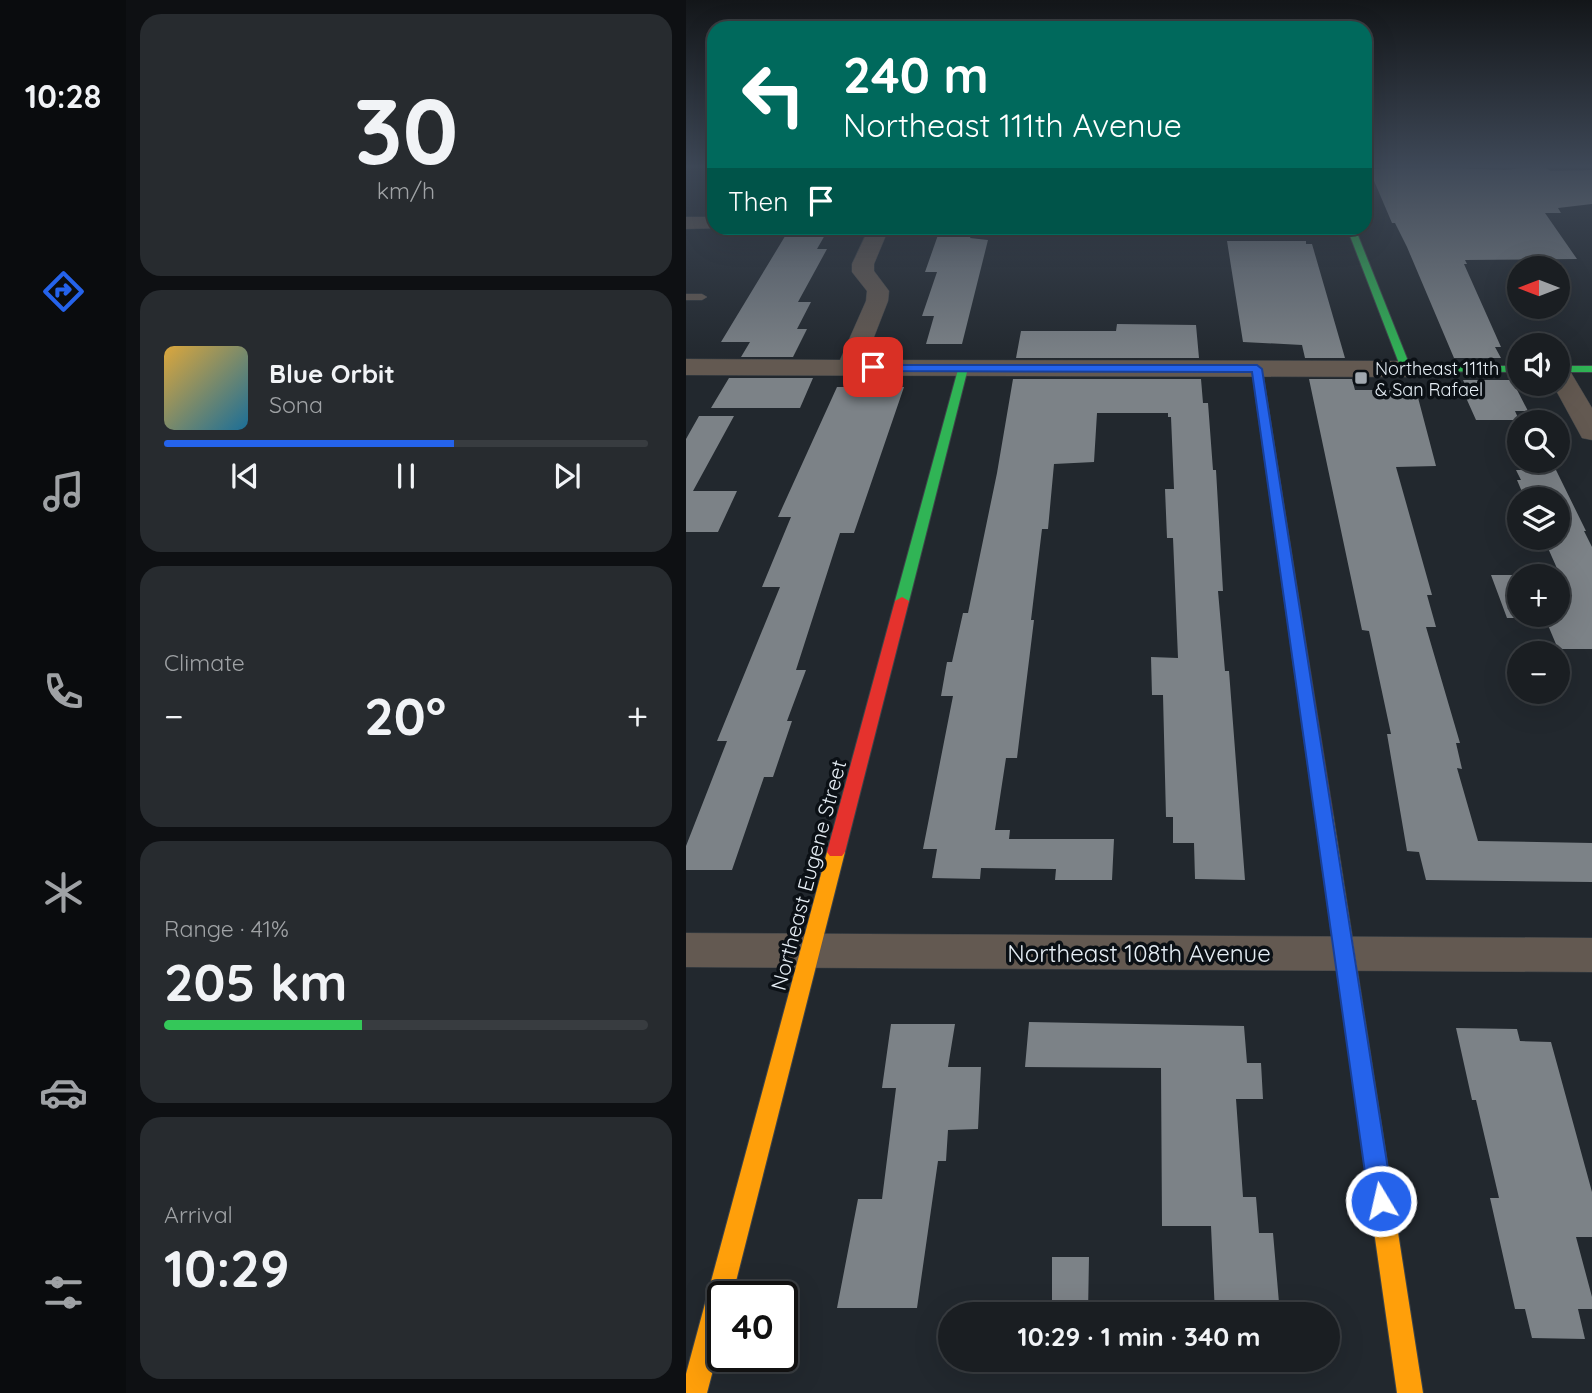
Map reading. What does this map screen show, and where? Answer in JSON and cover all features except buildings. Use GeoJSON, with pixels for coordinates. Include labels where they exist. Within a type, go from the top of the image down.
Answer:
{"type":"FeatureCollection","features":[{"type":"Feature","properties":{"kind":"street"},"geometry":{"type":"LineString","coordinates":[[850,367],[877,301],[878,291],[863,272],[863,264],[876,235]]}},
{"type":"Feature","properties":{"kind":"street"},"geometry":{"type":"LineString","coordinates":[[1354,235],[1406,369]]}},
{"type":"Feature","properties":{"kind":"street"},"geometry":{"type":"LineString","coordinates":[[686,367],[1507,369]]}},
{"type":"Feature","properties":{"kind":"street","name":"Northeast Eugene Street"},"geometry":{"type":"LineString","coordinates":[[694,1393],[963,368]]}},
{"type":"Feature","properties":{"kind":"street"},"geometry":{"type":"LineString","coordinates":[[1257,369],[1410,1393]]}},
{"type":"Feature","properties":{"kind":"street"},"geometry":{"type":"LineString","coordinates":[[1570,370],[1592,369]]}},
{"type":"Feature","properties":{"kind":"street"},"geometry":{"type":"LineString","coordinates":[[1570,392],[1592,432]]}},
{"type":"Feature","properties":{"kind":"street","name":"Northeast 108th Avenue"},"geometry":{"type":"LineString","coordinates":[[686,950],[1592,955]]}},
{"type":"Feature","properties":{"kind":"lane"},"geometry":{"type":"LineString","coordinates":[[686,297],[702,297]]}},
{"type":"Feature","properties":{"kind":"traffic: fast"},"geometry":{"type":"LineString","coordinates":[[1354,235],[1406,369],[1507,369]]}},
{"type":"Feature","properties":{"kind":"traffic: fast"},"geometry":{"type":"LineString","coordinates":[[902,601],[963,368]]}},
{"type":"Feature","properties":{"kind":"traffic: fast"},"geometry":{"type":"LineString","coordinates":[[1570,369],[1592,369]]}},
{"type":"Feature","properties":{"kind":"traffic: slow"},"geometry":{"type":"LineString","coordinates":[[1324,815],[1410,1393]]}},
{"type":"Feature","properties":{"kind":"traffic: slow"},"geometry":{"type":"LineString","coordinates":[[694,1393],[836,852]]}},
{"type":"Feature","properties":{"kind":"traffic: jam"},"geometry":{"type":"LineString","coordinates":[[1257,369],[1324,815]]}},
{"type":"Feature","properties":{"kind":"traffic: jam"},"geometry":{"type":"LineString","coordinates":[[836,852],[902,601]]}},
{"type":"Feature","properties":{"kind":"place","name":"Northeast 111th & San Rafael"},"geometry":{"type":"Point","coordinates":[1361,378]}},
{"type":"Feature","properties":{"kind":"route"},"geometry":{"type":"LineString","coordinates":[[873,367],[1257,369],[1381,1201]]}}]}
